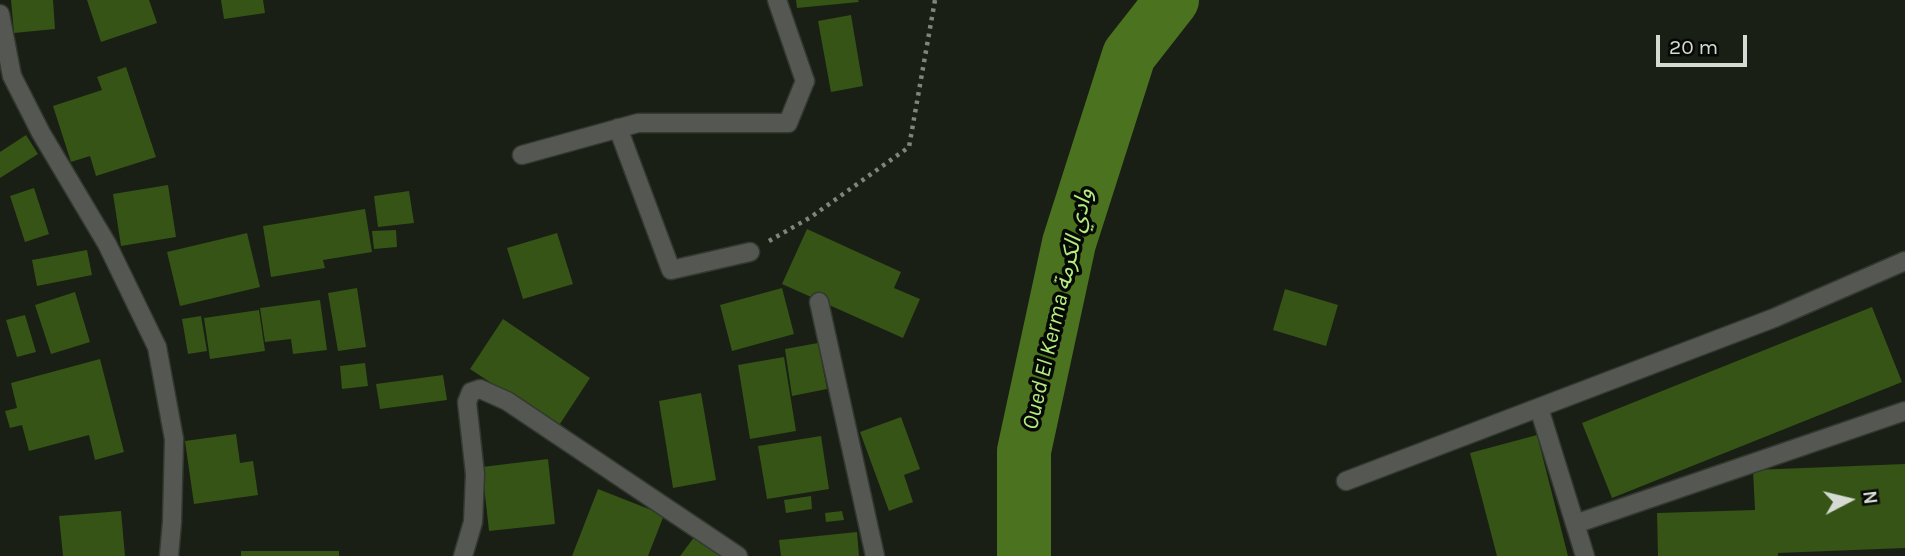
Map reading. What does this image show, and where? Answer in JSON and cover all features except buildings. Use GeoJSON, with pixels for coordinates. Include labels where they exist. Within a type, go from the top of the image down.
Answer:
{"type":"FeatureCollection","features":[{"type":"Feature","properties":{"kind":"street"},"geometry":{"type":"LineString","coordinates":[[522,155],[638,123],[788,122],[805,81],[777,0]]}},
{"type":"Feature","properties":{"kind":"street"},"geometry":{"type":"LineString","coordinates":[[0,14],[6,77],[107,244],[157,347],[174,439],[169,556]]}},
{"type":"Feature","properties":{"kind":"street"},"geometry":{"type":"LineString","coordinates":[[618,128],[671,270],[751,251]]}},
{"type":"Feature","properties":{"kind":"street"},"geometry":{"type":"LineString","coordinates":[[1346,481],[1774,318],[1905,261]]}},
{"type":"Feature","properties":{"kind":"street"},"geometry":{"type":"LineString","coordinates":[[819,302],[874,556]]}},
{"type":"Feature","properties":{"kind":"street"},"geometry":{"type":"LineString","coordinates":[[463,556],[473,522],[475,474],[467,402],[471,392],[480,389],[507,401],[738,556]]}},
{"type":"Feature","properties":{"kind":"street"},"geometry":{"type":"LineString","coordinates":[[1539,408],[1585,556]]}},
{"type":"Feature","properties":{"kind":"street"},"geometry":{"type":"LineString","coordinates":[[1575,524],[1905,411]]}},
{"type":"Feature","properties":{"kind":"path"},"geometry":{"type":"LineString","coordinates":[[751,251],[811,217],[909,147],[935,0]]}},
{"type":"Feature","properties":{"kind":"waterway","name":"Oued El Kerma وادي الكرمة"},"geometry":{"type":"LineString","coordinates":[[1024,556],[1024,451],[1069,243],[1129,55],[1172,0]]}}]}
